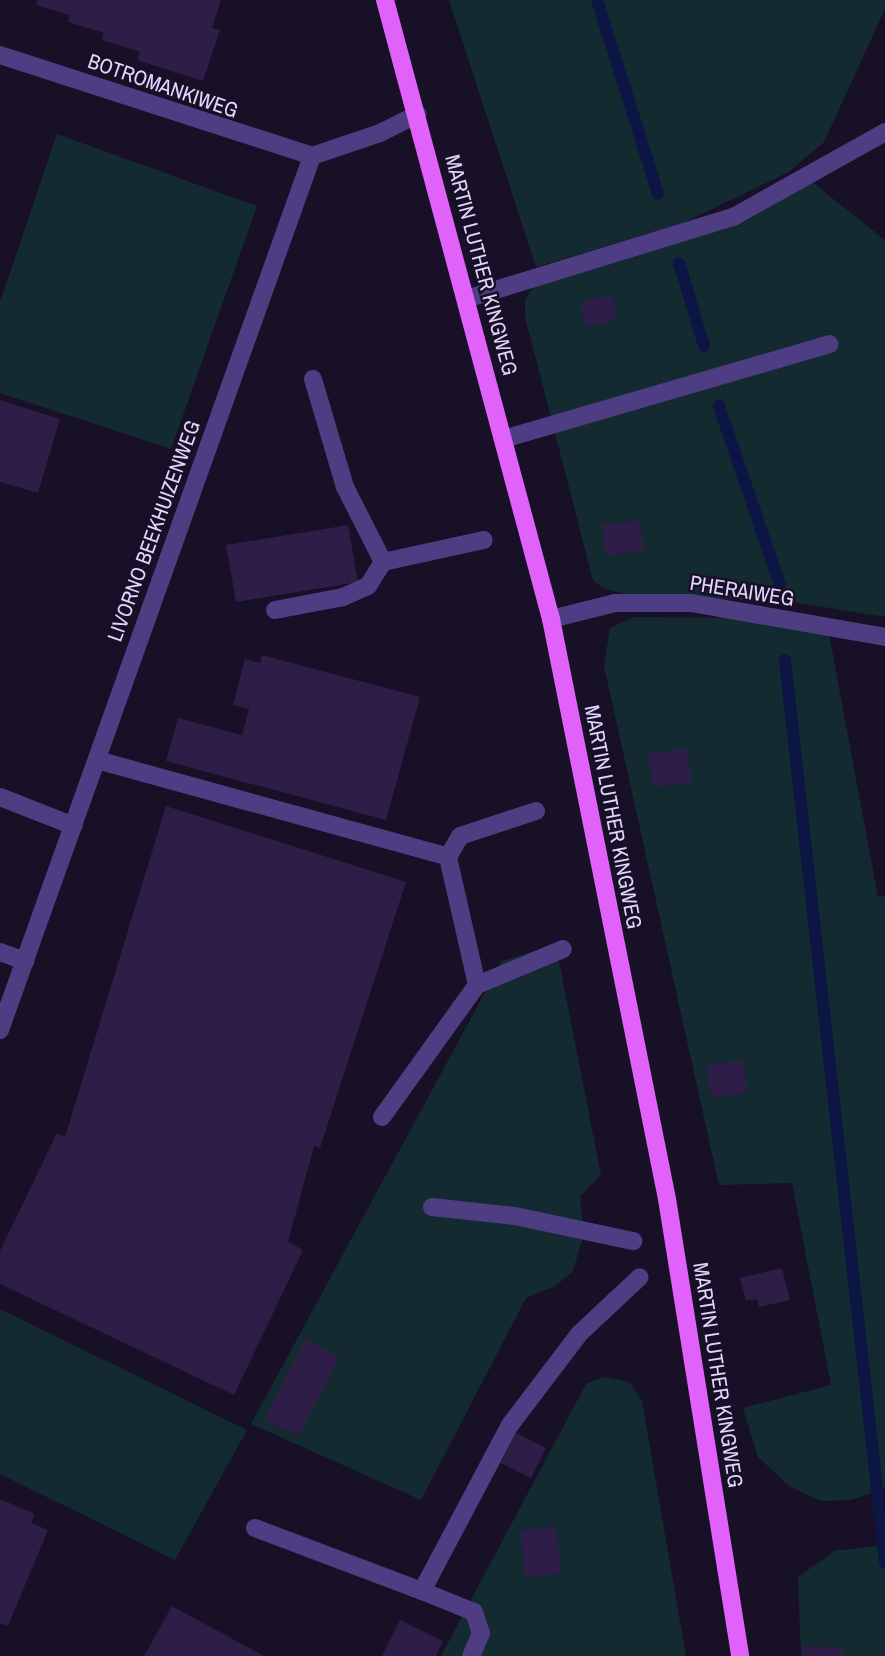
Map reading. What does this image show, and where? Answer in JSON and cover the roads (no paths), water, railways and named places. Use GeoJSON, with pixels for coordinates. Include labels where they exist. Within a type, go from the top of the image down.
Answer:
{"type":"FeatureCollection","features":[{"type":"Feature","properties":{"kind":"main road","name":"MARTIN LUTHER KINGWEG"},"geometry":{"type":"LineString","coordinates":[[385,0],[418,114],[551,619],[667,1199],[740,1656]]}},
{"type":"Feature","properties":{"kind":"street","name":"BOTROMANKIWEG"},"geometry":{"type":"LineString","coordinates":[[0,55],[312,156]]}},
{"type":"Feature","properties":{"kind":"street"},"geometry":{"type":"LineString","coordinates":[[312,156],[380,133],[418,114]]}},
{"type":"Feature","properties":{"kind":"street"},"geometry":{"type":"LineString","coordinates":[[466,299],[735,216],[885,132]]}},
{"type":"Feature","properties":{"kind":"street","name":"LIVORNO BEEKHUIZENWEG"},"geometry":{"type":"LineString","coordinates":[[0,1030],[312,156]]}},
{"type":"Feature","properties":{"kind":"street"},"geometry":{"type":"LineString","coordinates":[[503,439],[829,344]]}},
{"type":"Feature","properties":{"kind":"street"},"geometry":{"type":"LineString","coordinates":[[313,379],[345,487],[383,562]]}},
{"type":"Feature","properties":{"kind":"street"},"geometry":{"type":"LineString","coordinates":[[275,610],[343,597],[368,586],[383,562],[484,540]]}},
{"type":"Feature","properties":{"kind":"street","name":"PHERAIWEG"},"geometry":{"type":"LineString","coordinates":[[551,619],[615,603],[691,603],[885,637]]}},
{"type":"Feature","properties":{"kind":"street"},"geometry":{"type":"LineString","coordinates":[[97,761],[448,857]]}},
{"type":"Feature","properties":{"kind":"street"},"geometry":{"type":"LineString","coordinates":[[0,797],[74,826]]}},
{"type":"Feature","properties":{"kind":"street"},"geometry":{"type":"LineString","coordinates":[[477,985],[448,857],[460,836],[536,811]]}},
{"type":"Feature","properties":{"kind":"street"},"geometry":{"type":"LineString","coordinates":[[382,1117],[477,985],[563,949]]}},
{"type":"Feature","properties":{"kind":"street"},"geometry":{"type":"LineString","coordinates":[[0,952],[25,961]]}},
{"type":"Feature","properties":{"kind":"street"},"geometry":{"type":"LineString","coordinates":[[432,1208],[515,1216],[633,1241]]}},
{"type":"Feature","properties":{"kind":"street"},"geometry":{"type":"LineString","coordinates":[[422,1591],[510,1425],[579,1334],[640,1277]]}},
{"type":"Feature","properties":{"kind":"street"},"geometry":{"type":"LineString","coordinates":[[255,1528],[474,1612],[481,1633],[471,1656]]}},
{"type":"Feature","properties":{"kind":"waterway"},"geometry":{"type":"LineString","coordinates":[[597,0],[658,194]]}},
{"type":"Feature","properties":{"kind":"waterway"},"geometry":{"type":"LineString","coordinates":[[679,263],[704,346]]}},
{"type":"Feature","properties":{"kind":"waterway"},"geometry":{"type":"LineString","coordinates":[[719,406],[780,585]]}},
{"type":"Feature","properties":{"kind":"waterway"},"geometry":{"type":"LineString","coordinates":[[785,660],[885,1562]]}}]}
